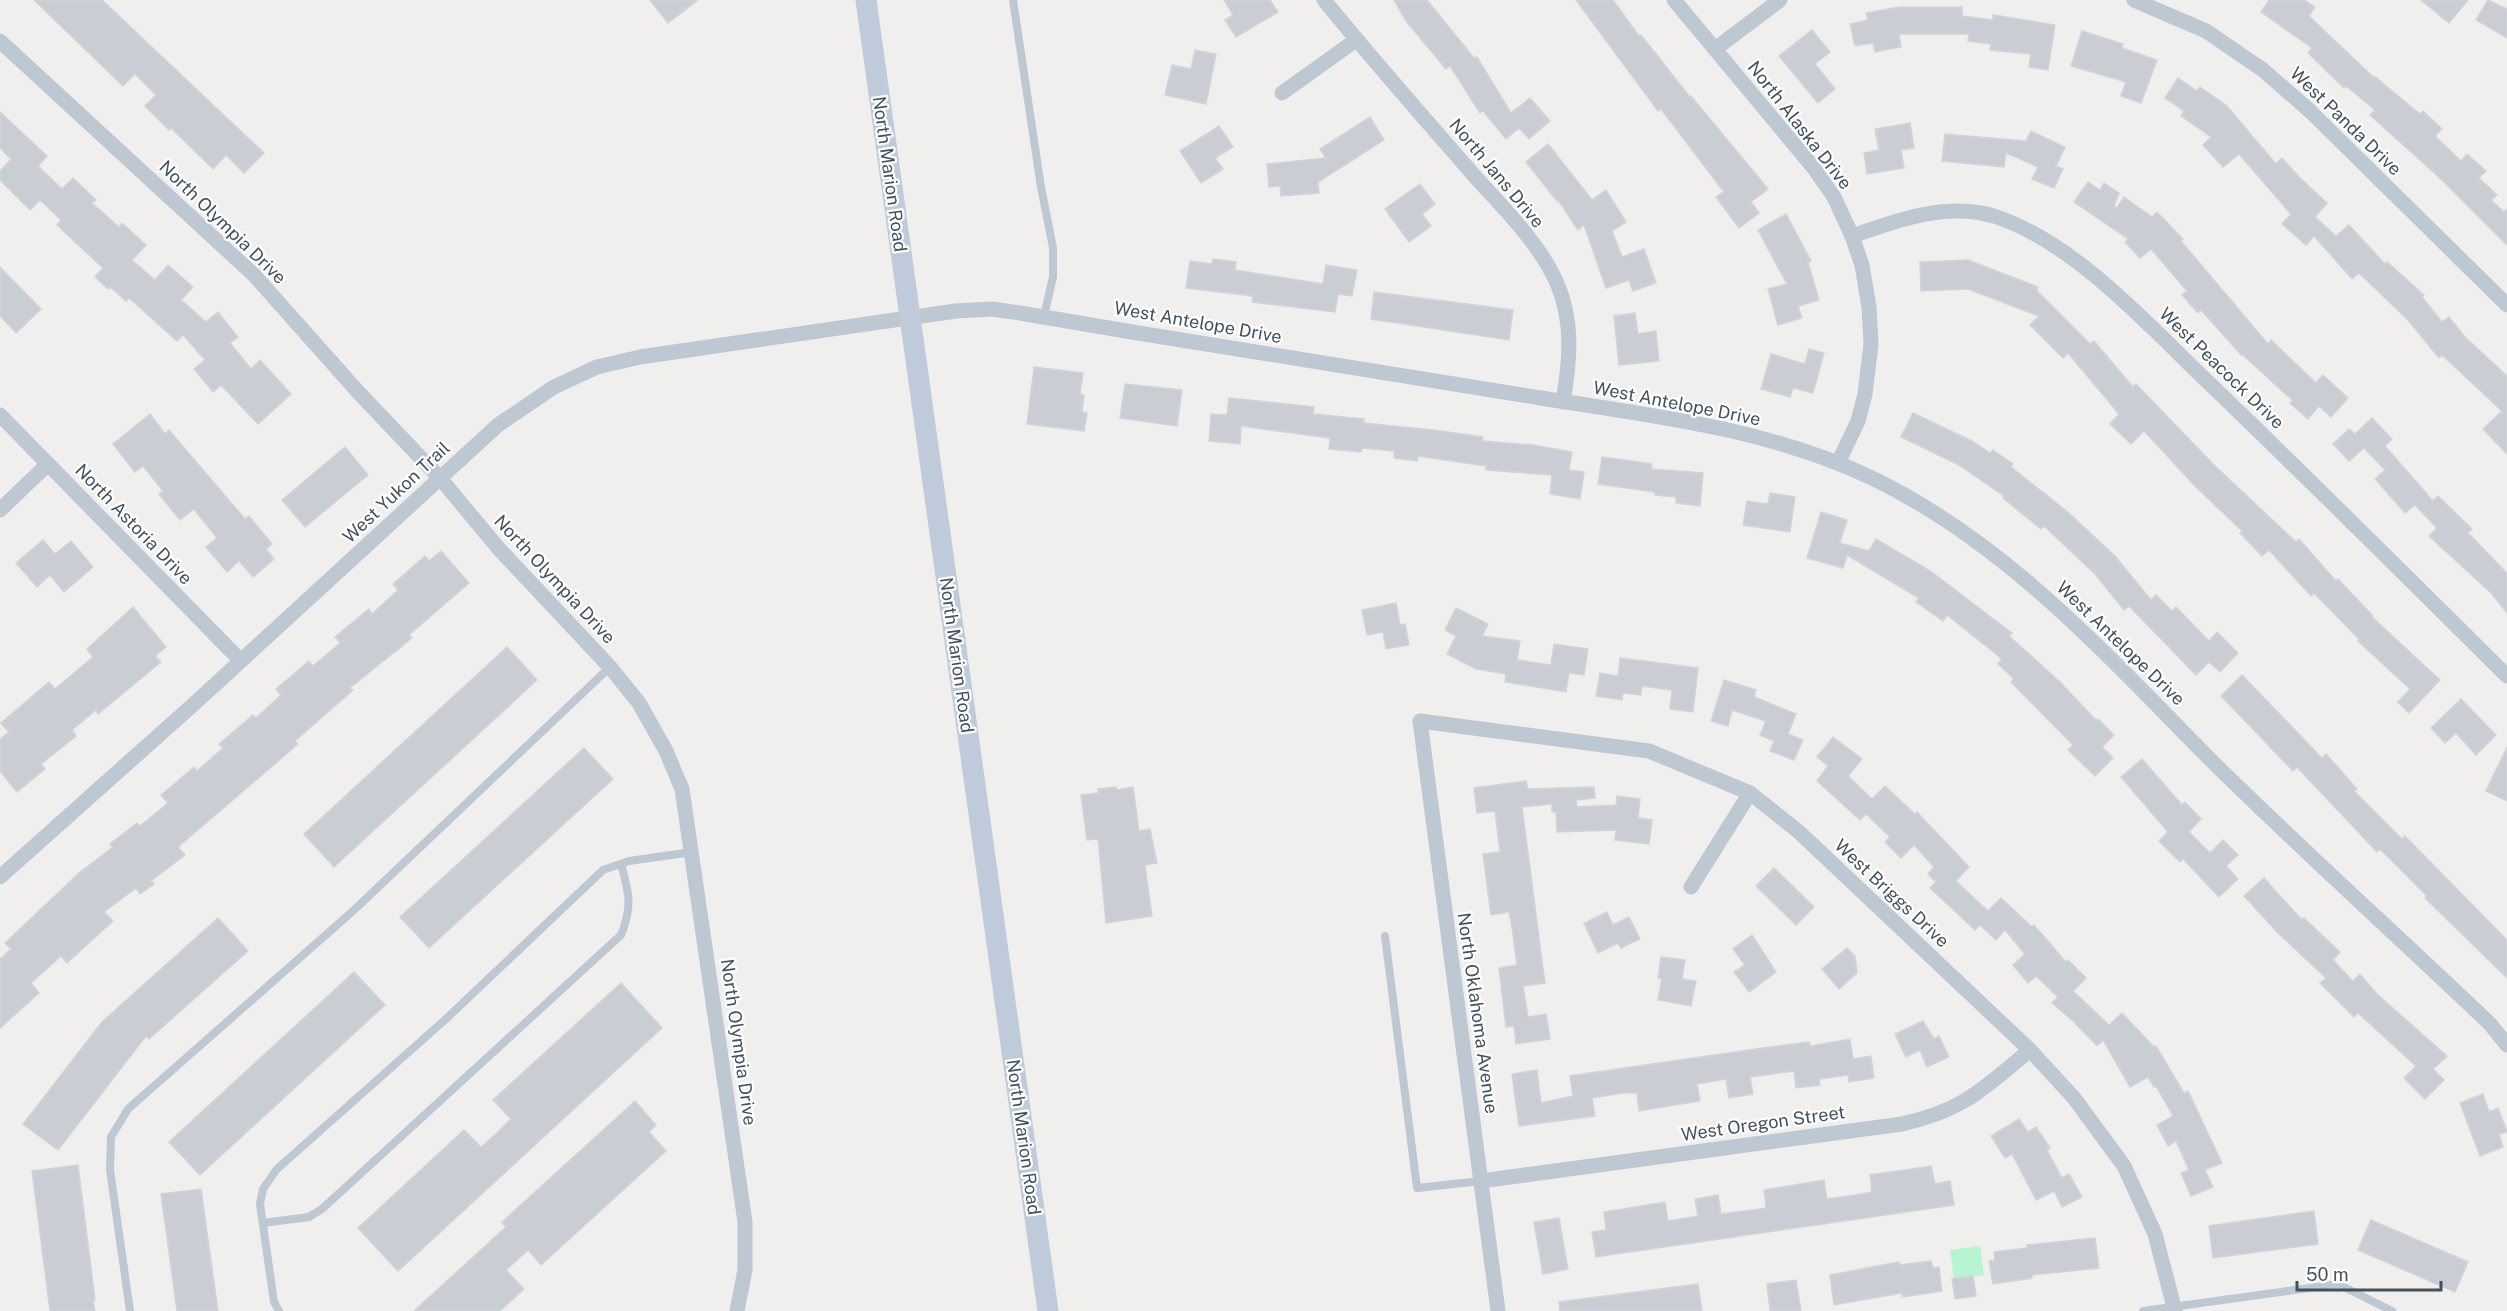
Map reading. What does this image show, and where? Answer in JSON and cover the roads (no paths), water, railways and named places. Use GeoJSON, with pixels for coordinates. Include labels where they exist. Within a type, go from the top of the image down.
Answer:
{"type":"FeatureCollection","features":[{"type":"Feature","properties":{"kind":"main road","name":"North Marion Road"},"geometry":{"type":"LineString","coordinates":[[866,0],[1048,1311]]}},
{"type":"Feature","properties":{"kind":"street","name":"North Jans Drive"},"geometry":{"type":"LineString","coordinates":[[1324,0],[1356,40],[1502,206],[1550,269],[1566,314],[1570,341],[1570,359],[1563,402]]}},
{"type":"Feature","properties":{"kind":"street","name":"North Alaska Drive"},"geometry":{"type":"LineString","coordinates":[[1674,0],[1813,167],[1834,197],[1852,236],[1862,265],[1869,307],[1871,344],[1865,394],[1858,421],[1838,463]]}},
{"type":"Feature","properties":{"kind":"street"},"geometry":{"type":"LineString","coordinates":[[1714,49],[1780,0]]}},
{"type":"Feature","properties":{"kind":"street","name":"West Panda Drive"},"geometry":{"type":"LineString","coordinates":[[2134,0],[2161,5],[2206,31],[2263,69],[2310,111],[2507,304]]}},
{"type":"Feature","properties":{"kind":"street"},"geometry":{"type":"LineString","coordinates":[[1282,93],[1356,40]]}},
{"type":"Feature","properties":{"kind":"street","name":"North Olympia Drive"},"geometry":{"type":"LineString","coordinates":[[0,41],[254,275],[359,393],[440,478],[499,549],[610,667],[639,703],[666,751],[682,789],[745,1222],[745,1270],[737,1311]]}},
{"type":"Feature","properties":{"kind":"street","name":"West Peacock Drive"},"geometry":{"type":"LineString","coordinates":[[1852,236],[1902,218],[1933,212],[1976,213],[1997,217],[2033,233],[2111,289],[2507,676]]}},
{"type":"Feature","properties":{"kind":"street","name":"West Antelope Drive"},"geometry":{"type":"LineString","coordinates":[[910,316],[956,310],[992,309],[1044,316],[1726,428],[1838,463],[1911,499],[1990,549],[2026,578],[2126,672],[2225,774],[2490,1024],[2507,1045]]}},
{"type":"Feature","properties":{"kind":"street","name":"West Yukon Trail"},"geometry":{"type":"LineString","coordinates":[[0,877],[241,661],[498,425],[554,387],[597,367],[640,357],[910,316]]}},
{"type":"Feature","properties":{"kind":"street","name":"North Astoria Drive"},"geometry":{"type":"LineString","coordinates":[[0,415],[241,661]]}},
{"type":"Feature","properties":{"kind":"street"},"geometry":{"type":"LineString","coordinates":[[0,510],[48,464]]}},
{"type":"Feature","properties":{"kind":"street","name":"West Briggs Drive"},"geometry":{"type":"LineString","coordinates":[[1420,721],[1648,752],[1750,793],[1799,832],[2030,1050],[2074,1098],[2124,1166],[2155,1234],[2175,1309]]}},
{"type":"Feature","properties":{"kind":"street","name":"North Oklahoma Avenue"},"geometry":{"type":"LineString","coordinates":[[1420,721],[1498,1311]]}},
{"type":"Feature","properties":{"kind":"street"},"geometry":{"type":"LineString","coordinates":[[1691,887],[1750,793]]}},
{"type":"Feature","properties":{"kind":"street","name":"West Oregon Street"},"geometry":{"type":"LineString","coordinates":[[1481,1181],[1902,1124],[1931,1117],[1971,1099],[2030,1050]]}},
{"type":"Feature","properties":{"kind":"lane"},"geometry":{"type":"LineString","coordinates":[[1013,0],[1041,188],[1053,248],[1053,277],[1044,316]]}},
{"type":"Feature","properties":{"kind":"lane"},"geometry":{"type":"LineString","coordinates":[[130,1311],[110,1170],[111,1137],[128,1109],[353,911],[610,667]]}},
{"type":"Feature","properties":{"kind":"lane"},"geometry":{"type":"LineString","coordinates":[[279,1311],[274,1302],[260,1204],[263,1189],[277,1169],[447,1018],[603,870],[621,864],[692,852]]}},
{"type":"Feature","properties":{"kind":"lane"},"geometry":{"type":"LineString","coordinates":[[263,1223],[309,1217],[322,1209],[621,935],[630,914],[628,892],[621,864]]}},
{"type":"Feature","properties":{"kind":"lane"},"geometry":{"type":"LineString","coordinates":[[1385,936],[1417,1188],[1481,1181]]}},
{"type":"Feature","properties":{"kind":"lane"},"geometry":{"type":"LineString","coordinates":[[2143,1311],[2175,1309],[2338,1284],[2392,1311]]}}]}
